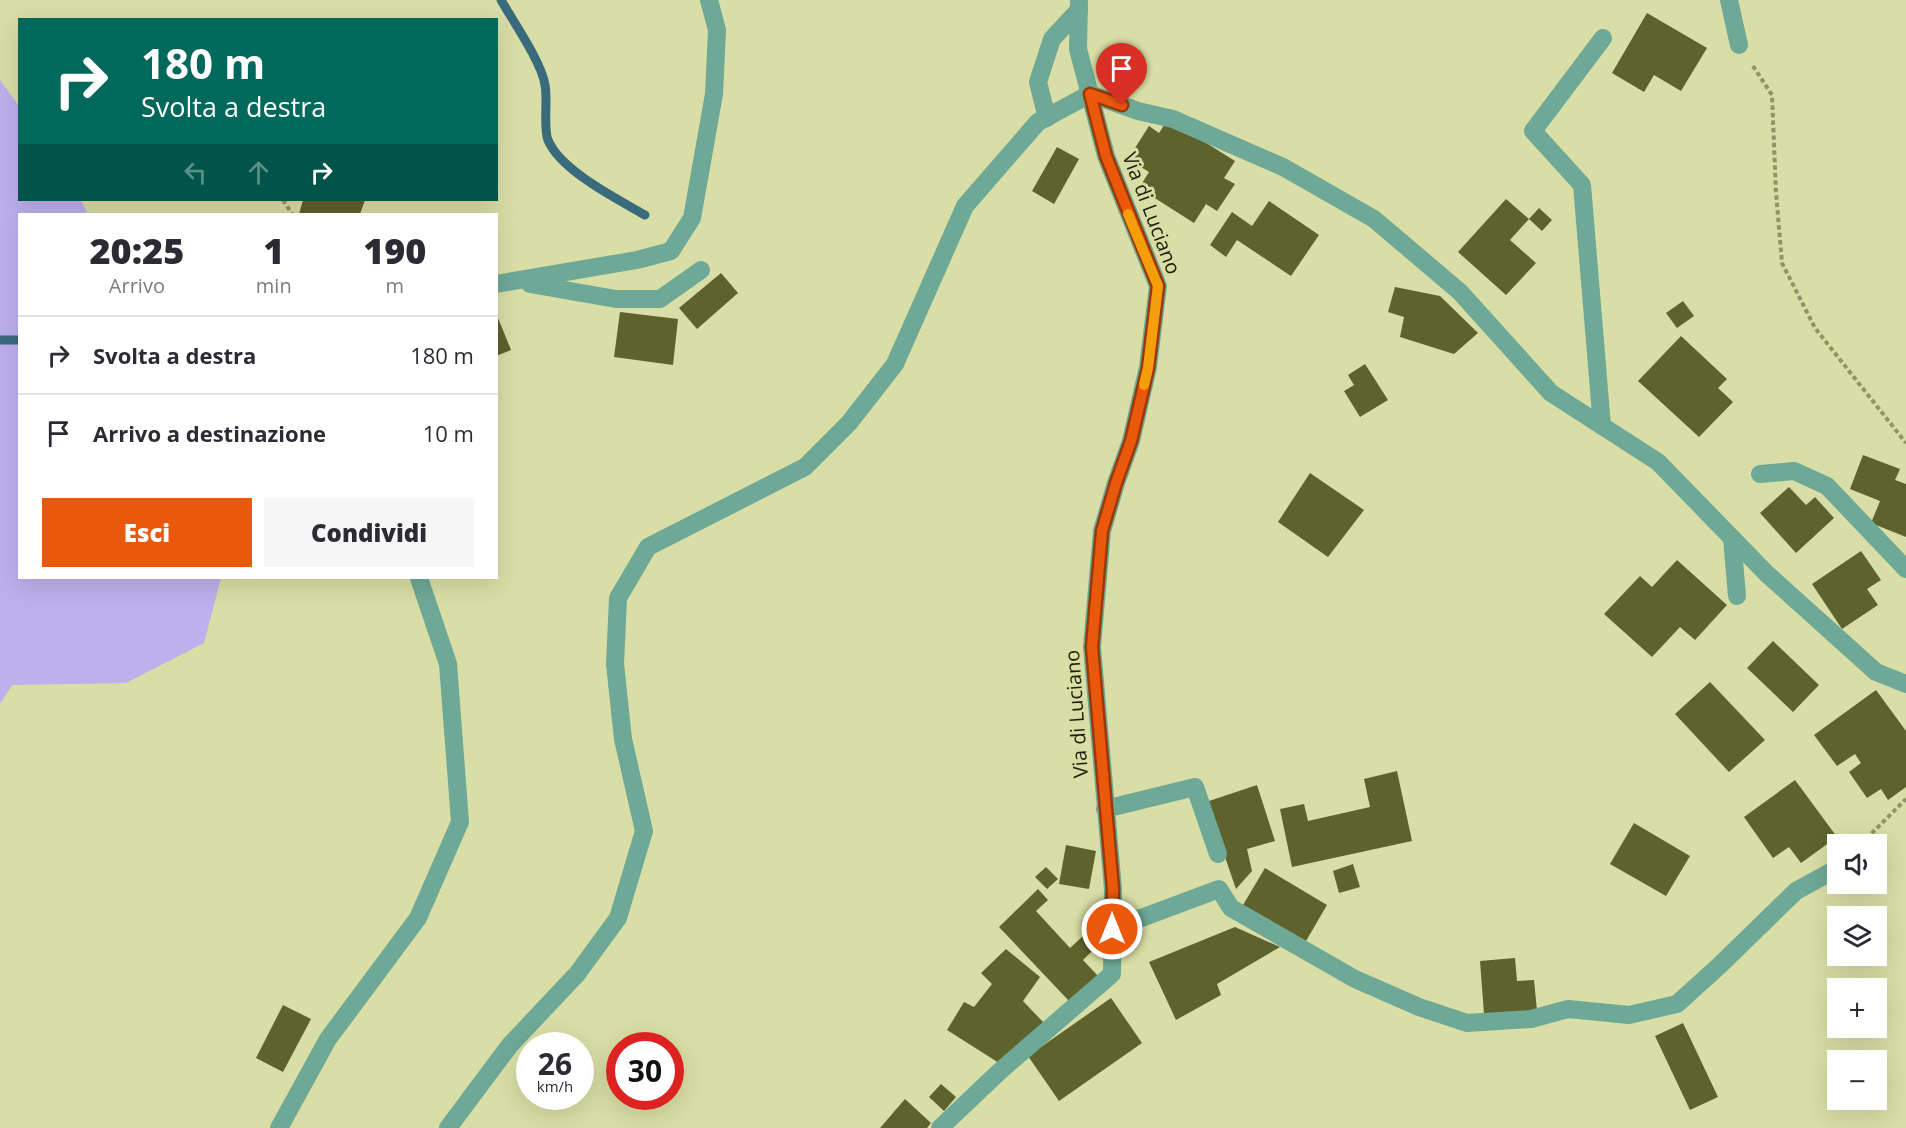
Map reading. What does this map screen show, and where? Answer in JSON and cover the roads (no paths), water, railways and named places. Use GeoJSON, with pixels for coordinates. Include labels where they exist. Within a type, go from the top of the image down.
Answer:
{"type":"FeatureCollection","features":[{"type":"Feature","properties":{"kind":"street"},"geometry":{"type":"LineString","coordinates":[[498,284],[636,260],[671,251],[692,218],[714,94],[717,30],[710,0]]}},
{"type":"Feature","properties":{"kind":"street"},"geometry":{"type":"LineString","coordinates":[[1729,0],[1739,45]]}},
{"type":"Feature","properties":{"kind":"street"},"geometry":{"type":"LineString","coordinates":[[1047,118],[1038,82],[1052,39],[1079,5]]}},
{"type":"Feature","properties":{"kind":"street","name":"Via di Luciano"},"geometry":{"type":"LineString","coordinates":[[940,1128],[1000,1071],[1112,974],[1113,889],[1092,647],[1102,531],[1131,441],[1148,368],[1158,286],[1106,156],[1078,49],[1079,5]]}},
{"type":"Feature","properties":{"kind":"street"},"geometry":{"type":"LineString","coordinates":[[1602,426],[1582,185],[1533,131],[1603,38]]}},
{"type":"Feature","properties":{"kind":"street"},"geometry":{"type":"LineString","coordinates":[[448,1128],[510,1045],[577,974],[618,918],[644,831],[622,728],[615,664],[618,598],[648,547],[806,466],[849,423],[896,364],[965,206],[1038,122],[1090,94],[1137,111],[1173,119],[1283,166],[1374,219],[1460,292],[1551,393],[1658,462],[1767,574],[1876,672],[1906,684]]}},
{"type":"Feature","properties":{"kind":"street"},"geometry":{"type":"LineString","coordinates":[[517,281],[616,299],[660,298],[701,270]]}},
{"type":"Feature","properties":{"kind":"street"},"geometry":{"type":"LineString","coordinates":[[1760,474],[1794,471],[1827,486],[1906,569]]}},
{"type":"Feature","properties":{"kind":"street"},"geometry":{"type":"LineString","coordinates":[[1732,538],[1737,596]]}},
{"type":"Feature","properties":{"kind":"street"},"geometry":{"type":"LineString","coordinates":[[279,1128],[328,1039],[418,918],[460,822],[448,664],[419,579]]}},
{"type":"Feature","properties":{"kind":"street"},"geometry":{"type":"LineString","coordinates":[[1105,809],[1195,787],[1218,854]]}},
{"type":"Feature","properties":{"kind":"street"},"geometry":{"type":"LineString","coordinates":[[1112,929],[1219,890],[1231,908],[1354,979],[1419,1007],[1467,1023],[1531,1019],[1568,1009],[1629,1015],[1677,1004],[1796,891],[1827,874]]}},
{"type":"Feature","properties":{"kind":"waterway"},"geometry":{"type":"LineString","coordinates":[[501,0],[533,54],[543,76],[546,91],[547,135],[554,151],[590,183],[645,215]]}},
{"type":"Feature","properties":{"kind":"waterway"},"geometry":{"type":"LineString","coordinates":[[0,340],[18,340]]}}]}
